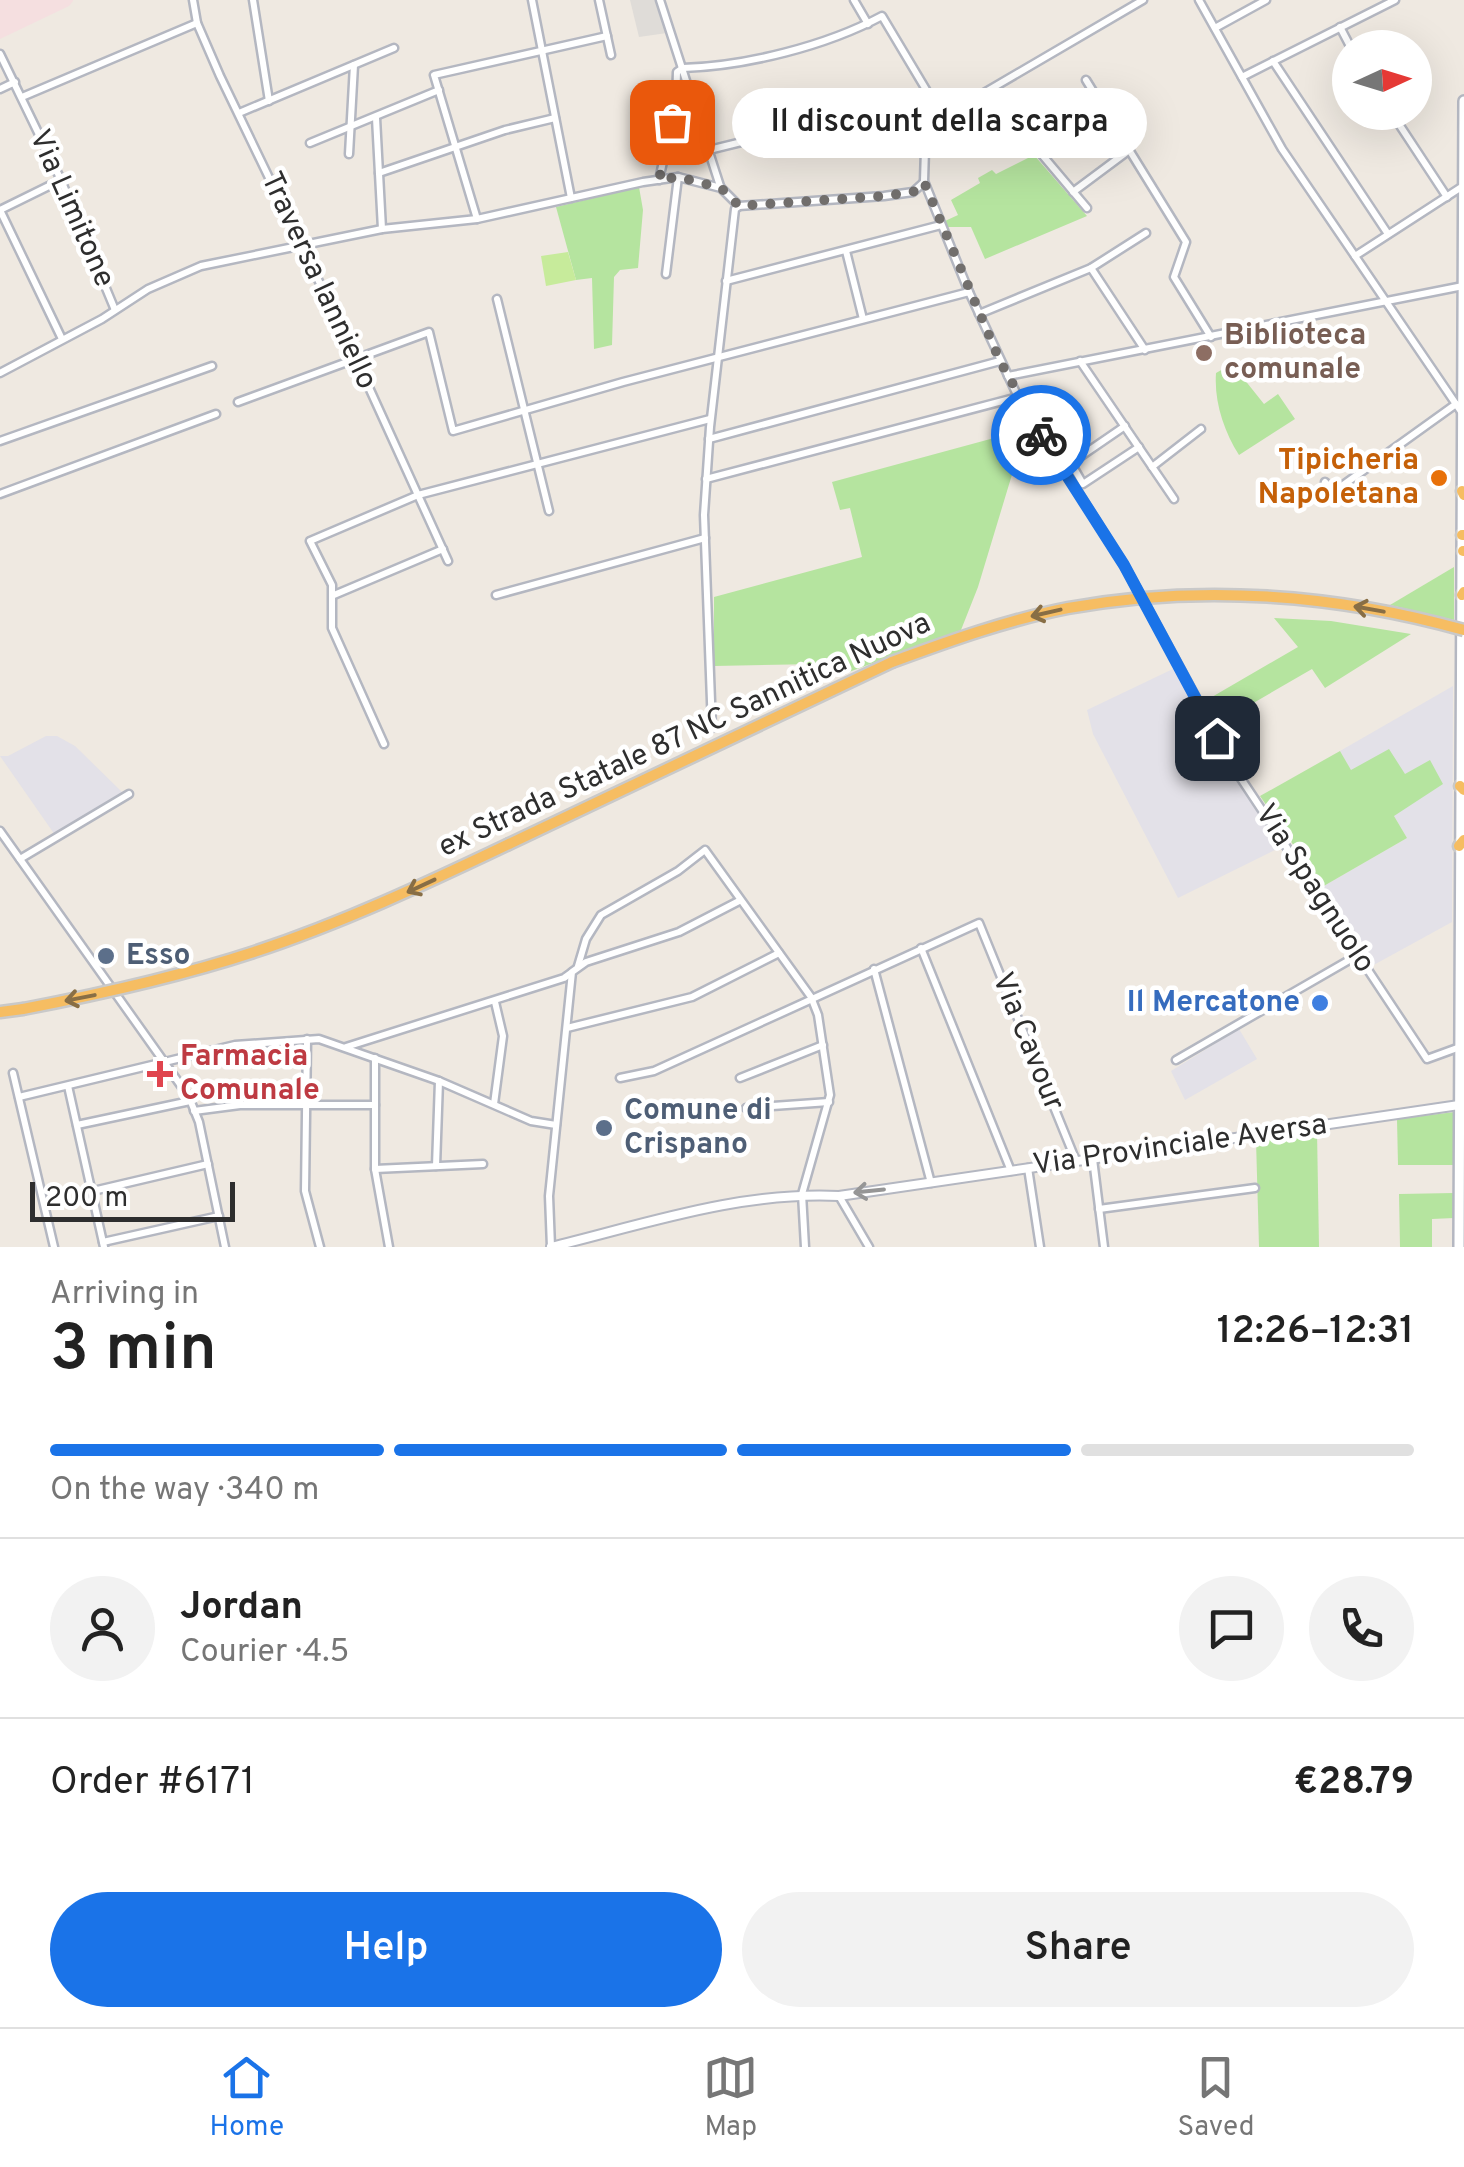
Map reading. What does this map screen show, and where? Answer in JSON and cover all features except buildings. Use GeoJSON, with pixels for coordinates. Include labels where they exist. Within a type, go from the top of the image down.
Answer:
{"type":"FeatureCollection","features":[{"type":"Feature","properties":{"kind":"highway","name":"ex Strada Statale 87 NC Sannitica Nuova"},"geometry":{"type":"LineString","coordinates":[[0,1012],[178,975],[253,952],[404,894],[892,662],[1008,622],[1068,608],[1220,594],[1305,600],[1400,614],[1464,630]]}},
{"type":"Feature","properties":{"kind":"main road"},"geometry":{"type":"LineString","coordinates":[[1459,1247],[1464,101]]}},
{"type":"Feature","properties":{"kind":"street","name":"Traversa Ianniello"},"geometry":{"type":"LineString","coordinates":[[192,0],[197,23],[238,113],[448,561]]}},
{"type":"Feature","properties":{"kind":"street"},"geometry":{"type":"LineString","coordinates":[[253,0],[269,100]]}},
{"type":"Feature","properties":{"kind":"street"},"geometry":{"type":"LineString","coordinates":[[532,0],[571,198]]}},
{"type":"Feature","properties":{"kind":"street"},"geometry":{"type":"LineString","coordinates":[[599,0],[610,55]]}},
{"type":"Feature","properties":{"kind":"street"},"geometry":{"type":"LineString","coordinates":[[660,0],[721,188],[739,206]]}},
{"type":"Feature","properties":{"kind":"street"},"geometry":{"type":"LineString","coordinates":[[854,0],[868,24]]}},
{"type":"Feature","properties":{"kind":"street"},"geometry":{"type":"LineString","coordinates":[[712,728],[706,479],[735,209],[913,192],[924,182],[925,150],[942,115],[1143,0]]}},
{"type":"Feature","properties":{"kind":"street"},"geometry":{"type":"LineString","coordinates":[[1199,0],[1282,149],[1462,414]]}},
{"type":"Feature","properties":{"kind":"street"},"geometry":{"type":"LineString","coordinates":[[1215,28],[1266,0]]}},
{"type":"Feature","properties":{"kind":"street"},"geometry":{"type":"LineString","coordinates":[[1242,77],[1395,0]]}},
{"type":"Feature","properties":{"kind":"street"},"geometry":{"type":"LineString","coordinates":[[659,180],[677,72],[682,68],[823,42],[882,16],[942,115]]}},
{"type":"Feature","properties":{"kind":"street"},"geometry":{"type":"LineString","coordinates":[[22,97],[197,23]]}},
{"type":"Feature","properties":{"kind":"street"},"geometry":{"type":"LineString","coordinates":[[477,219],[434,75],[606,36]]}},
{"type":"Feature","properties":{"kind":"street"},"geometry":{"type":"LineString","coordinates":[[238,113],[394,48]]}},
{"type":"Feature","properties":{"kind":"street","name":"Via Limitone"},"geometry":{"type":"LineString","coordinates":[[0,54],[61,180],[115,310]]}},
{"type":"Feature","properties":{"kind":"street"},"geometry":{"type":"LineString","coordinates":[[1273,61],[1388,234]]}},
{"type":"Feature","properties":{"kind":"street"},"geometry":{"type":"LineString","coordinates":[[349,154],[354,65]]}},
{"type":"Feature","properties":{"kind":"street"},"geometry":{"type":"LineString","coordinates":[[1086,80],[1186,242],[1174,277],[1211,337]]}},
{"type":"Feature","properties":{"kind":"street"},"geometry":{"type":"LineString","coordinates":[[0,89],[14,82]]}},
{"type":"Feature","properties":{"kind":"street"},"geometry":{"type":"LineString","coordinates":[[310,143],[438,90]]}},
{"type":"Feature","properties":{"kind":"street"},"geometry":{"type":"LineString","coordinates":[[676,95],[690,92]]}},
{"type":"Feature","properties":{"kind":"street"},"geometry":{"type":"LineString","coordinates":[[867,131],[896,126],[928,112],[942,115]]}},
{"type":"Feature","properties":{"kind":"street"},"geometry":{"type":"LineString","coordinates":[[376,118],[382,229]]}},
{"type":"Feature","properties":{"kind":"street"},"geometry":{"type":"LineString","coordinates":[[379,173],[505,130],[556,118]]}},
{"type":"Feature","properties":{"kind":"street"},"geometry":{"type":"LineString","coordinates":[[708,150],[807,126]]}},
{"type":"Feature","properties":{"kind":"street"},"geometry":{"type":"LineString","coordinates":[[1403,130],[1446,197]]}},
{"type":"Feature","properties":{"kind":"street"},"geometry":{"type":"LineString","coordinates":[[1038,150],[1088,208]]}},
{"type":"Feature","properties":{"kind":"street"},"geometry":{"type":"LineString","coordinates":[[1074,192],[1128,151]]}},
{"type":"Feature","properties":{"kind":"street"},"geometry":{"type":"LineString","coordinates":[[0,373],[148,289],[201,266],[382,229],[477,219],[678,177],[721,188]]}},
{"type":"Feature","properties":{"kind":"street"},"geometry":{"type":"LineString","coordinates":[[666,274],[678,177]]}},
{"type":"Feature","properties":{"kind":"street"},"geometry":{"type":"LineString","coordinates":[[61,180],[0,210],[62,339]]}},
{"type":"Feature","properties":{"kind":"street","name":"Via Spagnuolo"},"geometry":{"type":"LineString","coordinates":[[924,182],[1018,397],[1134,581],[1236,771],[1427,1059],[1461,1054]]}},
{"type":"Feature","properties":{"kind":"street"},"geometry":{"type":"LineString","coordinates":[[1355,256],[1463,186]]}},
{"type":"Feature","properties":{"kind":"street"},"geometry":{"type":"LineString","coordinates":[[726,280],[941,225]]}},
{"type":"Feature","properties":{"kind":"street"},"geometry":{"type":"LineString","coordinates":[[979,314],[1091,268],[1146,233]]}},
{"type":"Feature","properties":{"kind":"street"},"geometry":{"type":"LineString","coordinates":[[846,251],[863,319]]}},
{"type":"Feature","properties":{"kind":"street"},"geometry":{"type":"LineString","coordinates":[[1091,268],[1145,350]]}},
{"type":"Feature","properties":{"kind":"street"},"geometry":{"type":"LineString","coordinates":[[1008,376],[1463,286]]}},
{"type":"Feature","properties":{"kind":"street"},"geometry":{"type":"LineString","coordinates":[[238,402],[429,332],[453,430],[969,292]]}},
{"type":"Feature","properties":{"kind":"street"},"geometry":{"type":"LineString","coordinates":[[497,299],[549,511]]}},
{"type":"Feature","properties":{"kind":"street"},"geometry":{"type":"LineString","coordinates":[[1080,360],[1174,499]]}},
{"type":"Feature","properties":{"kind":"street"},"geometry":{"type":"LineString","coordinates":[[709,438],[1000,361]]}},
{"type":"Feature","properties":{"kind":"street"},"geometry":{"type":"LineString","coordinates":[[0,441],[212,366]]}},
{"type":"Feature","properties":{"kind":"street"},"geometry":{"type":"LineString","coordinates":[[706,479],[1018,397]]}},
{"type":"Feature","properties":{"kind":"street"},"geometry":{"type":"LineString","coordinates":[[1325,482],[1339,488],[1456,404]]}},
{"type":"Feature","properties":{"kind":"street"},"geometry":{"type":"LineString","coordinates":[[0,494],[216,414]]}},
{"type":"Feature","properties":{"kind":"street"},"geometry":{"type":"LineString","coordinates":[[384,744],[332,628],[332,586],[310,542],[418,495],[710,419]]}},
{"type":"Feature","properties":{"kind":"street"},"geometry":{"type":"LineString","coordinates":[[1124,426],[1071,464],[1083,484],[1138,447]]}},
{"type":"Feature","properties":{"kind":"street"},"geometry":{"type":"LineString","coordinates":[[1152,467],[1202,429]]}},
{"type":"Feature","properties":{"kind":"street"},"geometry":{"type":"LineString","coordinates":[[496,595],[705,538]]}},
{"type":"Feature","properties":{"kind":"street"},"geometry":{"type":"LineString","coordinates":[[333,596],[443,550]]}},
{"type":"Feature","properties":{"kind":"street"},"geometry":{"type":"LineString","coordinates":[[20,859],[130,794]]}},
{"type":"Feature","properties":{"kind":"street"},"geometry":{"type":"LineString","coordinates":[[0,831],[190,1101],[225,1247]]}},
{"type":"Feature","properties":{"kind":"street"},"geometry":{"type":"LineString","coordinates":[[558,1246],[549,1196],[575,969],[586,939],[601,914],[678,871],[705,850],[811,997],[818,1015],[829,1102],[802,1194],[804,1247]]}},
{"type":"Feature","properties":{"kind":"street"},"geometry":{"type":"LineString","coordinates":[[344,1047],[564,978],[575,969],[679,932],[740,901]]}},
{"type":"Feature","properties":{"kind":"street","name":"Via Cavour"},"geometry":{"type":"LineString","coordinates":[[920,948],[979,923],[1076,1161]]}},
{"type":"Feature","properties":{"kind":"street"},"geometry":{"type":"LineString","coordinates":[[620,1078],[654,1071],[920,948],[1012,1171]]}},
{"type":"Feature","properties":{"kind":"street"},"geometry":{"type":"LineString","coordinates":[[567,1028],[692,997],[779,954]]}},
{"type":"Feature","properties":{"kind":"street"},"geometry":{"type":"LineString","coordinates":[[1176,1060],[1358,955]]}},
{"type":"Feature","properties":{"kind":"street"},"geometry":{"type":"LineString","coordinates":[[874,969],[931,1183]]}},
{"type":"Feature","properties":{"kind":"street"},"geometry":{"type":"LineString","coordinates":[[494,1104],[503,1036],[496,1002]]}},
{"type":"Feature","properties":{"kind":"street"},"geometry":{"type":"LineString","coordinates":[[307,1039],[305,1191],[320,1247]]}},
{"type":"Feature","properties":{"kind":"street"},"geometry":{"type":"LineString","coordinates":[[19,1098],[235,1045],[319,1039],[439,1081],[531,1121],[556,1125]]}},
{"type":"Feature","properties":{"kind":"street"},"geometry":{"type":"LineString","coordinates":[[740,1078],[823,1044]]}},
{"type":"Feature","properties":{"kind":"street"},"geometry":{"type":"LineString","coordinates":[[375,1058],[375,1169],[390,1247]]}},
{"type":"Feature","properties":{"kind":"street"},"geometry":{"type":"LineString","coordinates":[[13,1074],[54,1247]]}},
{"type":"Feature","properties":{"kind":"street"},"geometry":{"type":"LineString","coordinates":[[436,1166],[439,1081]]}},
{"type":"Feature","properties":{"kind":"street"},"geometry":{"type":"LineString","coordinates":[[68,1086],[103,1244],[219,1216]]}},
{"type":"Feature","properties":{"kind":"street"},"geometry":{"type":"LineString","coordinates":[[77,1125],[190,1101]]}},
{"type":"Feature","properties":{"kind":"street"},"geometry":{"type":"LineString","coordinates":[[746,1108],[829,1102]]}},
{"type":"Feature","properties":{"kind":"street"},"geometry":{"type":"LineString","coordinates":[[194,1111],[240,1104],[375,1105]]}},
{"type":"Feature","properties":{"kind":"street","name":"Via Provinciale Aversa"},"geometry":{"type":"LineString","coordinates":[[558,1246],[734,1203],[900,1188],[1459,1106]]}},
{"type":"Feature","properties":{"kind":"street"},"geometry":{"type":"LineString","coordinates":[[1093,1158],[1104,1247]]}},
{"type":"Feature","properties":{"kind":"street"},"geometry":{"type":"LineString","coordinates":[[92,1191],[208,1164]]}},
{"type":"Feature","properties":{"kind":"street"},"geometry":{"type":"LineString","coordinates":[[375,1169],[483,1164]]}},
{"type":"Feature","properties":{"kind":"street"},"geometry":{"type":"LineString","coordinates":[[1028,1168],[1040,1247]]}},
{"type":"Feature","properties":{"kind":"street"},"geometry":{"type":"LineString","coordinates":[[1099,1209],[1255,1188]]}},
{"type":"Feature","properties":{"kind":"street"},"geometry":{"type":"LineString","coordinates":[[839,1196],[869,1247]]}},
{"type":"Feature","properties":{"kind":"shaded area"},"geometry":{"type":"Polygon","coordinates":[[[0,0],[73,0],[73,1],[0,39],[0,0]]]}},
{"type":"Feature","properties":{"kind":"shaded area"},"geometry":{"type":"Polygon","coordinates":[[[630,0],[658,0],[667,33],[639,37],[630,0]]]}},
{"type":"Feature","properties":{"kind":"shaded area"},"geometry":{"type":"Polygon","coordinates":[[[952,90],[964,109],[940,129],[926,117],[920,119],[915,111],[952,90]]]}},
{"type":"Feature","properties":{"kind":"shaded area"},"geometry":{"type":"Polygon","coordinates":[[[1175,668],[1215,743],[1281,847],[1178,898],[1093,734],[1087,710],[1175,668]]]}},
{"type":"Feature","properties":{"kind":"shaded area"},"geometry":{"type":"Polygon","coordinates":[[[1453,686],[1452,922],[1370,967],[1322,887],[1407,838],[1394,816],[1405,775],[1351,771],[1340,751],[1453,686]]]}},
{"type":"Feature","properties":{"kind":"shaded area"},"geometry":{"type":"Polygon","coordinates":[[[46,736],[57,736],[75,746],[123,793],[55,835],[0,756],[8,756],[46,736]]]}},
{"type":"Feature","properties":{"kind":"shaded area"},"geometry":{"type":"Polygon","coordinates":[[[1239,1029],[1257,1059],[1185,1100],[1171,1071],[1239,1029]]]}},
{"type":"Feature","properties":{"kind":"green space"},"geometry":{"type":"Polygon","coordinates":[[[1034,155],[1087,216],[985,259],[971,227],[948,227],[945,221],[958,215],[951,200],[980,183],[978,178],[992,170],[996,174],[1034,155]]]}},
{"type":"Feature","properties":{"kind":"green space"},"geometry":{"type":"Polygon","coordinates":[[[639,187],[643,210],[638,268],[620,270],[614,277],[612,345],[594,349],[592,278],[576,280],[556,207],[639,187]]]}},
{"type":"Feature","properties":{"kind":"green space"},"geometry":{"type":"Polygon","coordinates":[[[568,252],[576,280],[546,286],[541,256],[568,252]]]}},
{"type":"Feature","properties":{"kind":"green space"},"geometry":{"type":"Polygon","coordinates":[[[1232,364],[1264,404],[1278,394],[1295,419],[1239,455],[1221,416],[1216,384],[1216,373],[1232,364]]]}},
{"type":"Feature","properties":{"kind":"green space"},"geometry":{"type":"Polygon","coordinates":[[[1027,425],[978,587],[961,630],[841,675],[836,655],[818,664],[714,666],[714,597],[862,557],[850,508],[840,510],[832,482],[1020,431],[1027,425]]]}},
{"type":"Feature","properties":{"kind":"green space"},"geometry":{"type":"Polygon","coordinates":[[[1454,567],[1454,620],[1390,605],[1454,567]]]}},
{"type":"Feature","properties":{"kind":"green space"},"geometry":{"type":"Polygon","coordinates":[[[1274,618],[1331,621],[1411,634],[1325,688],[1312,669],[1217,724],[1205,701],[1298,647],[1274,618]]]}},
{"type":"Feature","properties":{"kind":"green space"},"geometry":{"type":"Polygon","coordinates":[[[1389,749],[1405,774],[1430,760],[1443,784],[1394,816],[1407,838],[1322,887],[1260,796],[1340,751],[1351,770],[1389,749]]]}},
{"type":"Feature","properties":{"kind":"green space"},"geometry":{"type":"Polygon","coordinates":[[[1455,1112],[1455,1165],[1398,1165],[1397,1119],[1455,1112]]]}},
{"type":"Feature","properties":{"kind":"green space"},"geometry":{"type":"Polygon","coordinates":[[[1317,1131],[1319,1247],[1259,1247],[1256,1140],[1317,1131]]]}},
{"type":"Feature","properties":{"kind":"green space"},"geometry":{"type":"Polygon","coordinates":[[[1454,1193],[1454,1218],[1432,1219],[1432,1247],[1400,1247],[1399,1194],[1454,1193]]]}},
{"type":"Feature","properties":{"kind":"way so far"},"geometry":{"type":"LineString","coordinates":[[672,122],[659,180],[678,177],[721,188],[739,206],[884,196],[913,192],[924,182],[1000,361],[1041,435]]}},
{"type":"Feature","properties":{"kind":"place","name":"Il discount della scarpa"},"geometry":{"type":"Point","coordinates":[672,122]}},
{"type":"Feature","properties":{"kind":"place","name":"Biblioteca comunale"},"geometry":{"type":"Point","coordinates":[1204,353]}},
{"type":"Feature","properties":{"kind":"place","name":"Tipicheria Napoletana"},"geometry":{"type":"Point","coordinates":[1439,478]}},
{"type":"Feature","properties":{"kind":"place","name":"Esso"},"geometry":{"type":"Point","coordinates":[106,956]}},
{"type":"Feature","properties":{"kind":"place","name":"Il Mercatone"},"geometry":{"type":"Point","coordinates":[1320,1003]}},
{"type":"Feature","properties":{"kind":"place","name":"Farmacia Comunale"},"geometry":{"type":"Point","coordinates":[160,1074]}},
{"type":"Feature","properties":{"kind":"place","name":"Comune di Crispano"},"geometry":{"type":"Point","coordinates":[604,1128]}},
{"type":"Feature","properties":{"kind":"route"},"geometry":{"type":"LineString","coordinates":[[1041,435],[1124,565],[1217,738]]}}]}
